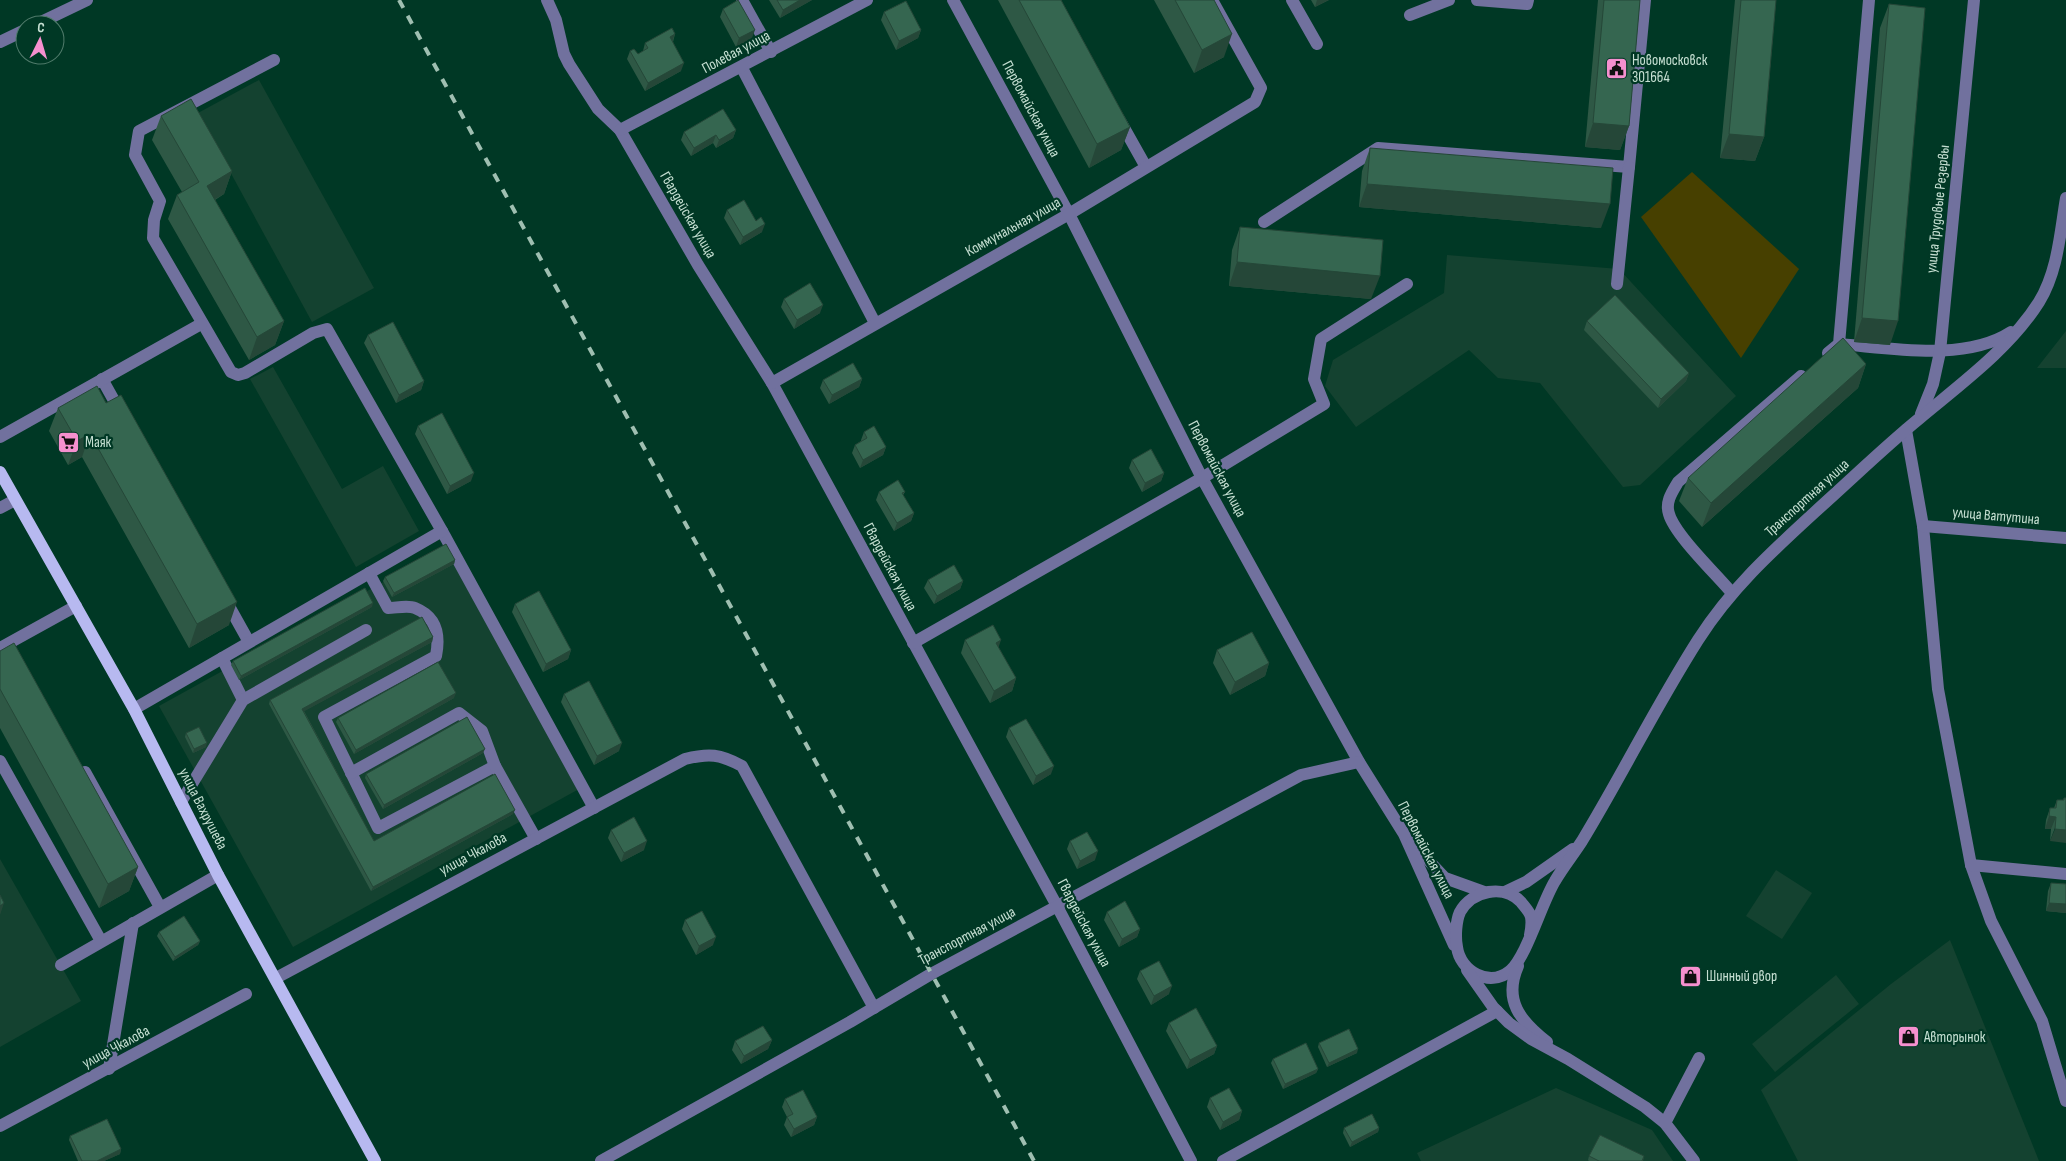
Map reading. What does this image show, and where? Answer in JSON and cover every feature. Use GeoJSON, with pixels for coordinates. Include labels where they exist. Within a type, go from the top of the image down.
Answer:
{"type":"FeatureCollection","features":[{"type":"Feature","properties":{"kind":"main road","name":"улица Вахрушева"},"geometry":{"type":"LineString","coordinates":[[0,472],[134,709],[218,875],[375,1161]]}},
{"type":"Feature","properties":{"kind":"street"},"geometry":{"type":"LineString","coordinates":[[56,15],[87,0]]}},
{"type":"Feature","properties":{"kind":"street","name":"Гвардейская улица"},"geometry":{"type":"LineString","coordinates":[[547,0],[554,15],[569,64],[598,109],[620,130],[698,265],[772,383],[1057,906],[1190,1161]]}},
{"type":"Feature","properties":{"kind":"street"},"geometry":{"type":"LineString","coordinates":[[742,0],[771,52]]}},
{"type":"Feature","properties":{"kind":"street","name":"Полевая улица"},"geometry":{"type":"LineString","coordinates":[[620,130],[742,68],[867,0]]}},
{"type":"Feature","properties":{"kind":"street","name":"Первомайская улица"},"geometry":{"type":"LineString","coordinates":[[953,0],[1069,214],[1202,478],[1359,762],[1404,834],[1457,950]]}},
{"type":"Feature","properties":{"kind":"street","name":"Коммунальная улица"},"geometry":{"type":"LineString","coordinates":[[772,383],[1069,214],[1255,102],[1261,88],[1212,0]]}},
{"type":"Feature","properties":{"kind":"street"},"geometry":{"type":"LineString","coordinates":[[1292,0],[1317,44]]}},
{"type":"Feature","properties":{"kind":"street"},"geometry":{"type":"LineString","coordinates":[[1410,15],[1448,0]]}},
{"type":"Feature","properties":{"kind":"street"},"geometry":{"type":"LineString","coordinates":[[1477,0],[1527,4],[1528,0]]}},
{"type":"Feature","properties":{"kind":"street"},"geometry":{"type":"LineString","coordinates":[[1617,284],[1645,0]]}},
{"type":"Feature","properties":{"kind":"street"},"geometry":{"type":"LineString","coordinates":[[1840,344],[1869,0]]}},
{"type":"Feature","properties":{"kind":"street","name":"улица Трудовые Резервы"},"geometry":{"type":"LineString","coordinates":[[1919,418],[1929,399],[1940,352],[1974,0]]}},
{"type":"Feature","properties":{"kind":"street"},"geometry":{"type":"LineString","coordinates":[[0,42],[15,35]]}},
{"type":"Feature","properties":{"kind":"street"},"geometry":{"type":"LineString","coordinates":[[274,60],[139,131],[135,156],[160,202],[154,220],[153,238],[230,372],[238,375],[313,333],[327,329],[442,531],[594,808]]}},
{"type":"Feature","properties":{"kind":"street"},"geometry":{"type":"LineString","coordinates":[[742,68],[876,323]]}},
{"type":"Feature","properties":{"kind":"street"},"geometry":{"type":"LineString","coordinates":[[1113,109],[1146,167]]}},
{"type":"Feature","properties":{"kind":"street"},"geometry":{"type":"LineString","coordinates":[[1264,222],[1378,148],[1628,167]]}},
{"type":"Feature","properties":{"kind":"street","name":"Транспортная улица"},"geometry":{"type":"LineString","coordinates":[[1530,935],[1541,907],[1556,879],[1581,843],[1653,714],[1731,592],[1762,560],[1919,418],[1985,362],[2024,324],[2040,300],[2050,279],[2066,198]]}},
{"type":"Feature","properties":{"kind":"street"},"geometry":{"type":"LineString","coordinates":[[913,643],[1202,478],[1324,404],[1314,379],[1321,339],[1407,284]]}},
{"type":"Feature","properties":{"kind":"street"},"geometry":{"type":"LineString","coordinates":[[0,437],[201,324]]}},
{"type":"Feature","properties":{"kind":"street"},"geometry":{"type":"LineString","coordinates":[[1731,592],[1677,529],[1668,513],[1669,497],[1678,482],[1840,344],[1940,352],[1996,340],[2024,324]]}},
{"type":"Feature","properties":{"kind":"street"},"geometry":{"type":"LineString","coordinates":[[102,379],[126,422]]}},
{"type":"Feature","properties":{"kind":"street"},"geometry":{"type":"LineString","coordinates":[[1906,430],[1924,526],[1938,690],[1971,865],[1991,921],[2042,1021],[2066,1101]]}},
{"type":"Feature","properties":{"kind":"street"},"geometry":{"type":"LineString","coordinates":[[0,508],[16,500]]}},
{"type":"Feature","properties":{"kind":"street","name":"улица Ватутина"},"geometry":{"type":"LineString","coordinates":[[1924,526],[2066,538]]}},
{"type":"Feature","properties":{"kind":"street"},"geometry":{"type":"LineString","coordinates":[[134,709],[442,531]]}},
{"type":"Feature","properties":{"kind":"street"},"geometry":{"type":"LineString","coordinates":[[369,573],[388,608],[414,607],[431,618],[440,639],[436,656],[324,717],[378,828],[495,766]]}},
{"type":"Feature","properties":{"kind":"street"},"geometry":{"type":"LineString","coordinates":[[221,592],[249,642]]}},
{"type":"Feature","properties":{"kind":"street"},"geometry":{"type":"LineString","coordinates":[[0,648],[14,646],[76,606]]}},
{"type":"Feature","properties":{"kind":"street"},"geometry":{"type":"LineString","coordinates":[[181,802],[243,700],[366,630]]}},
{"type":"Feature","properties":{"kind":"street"},"geometry":{"type":"LineString","coordinates":[[222,658],[243,700]]}},
{"type":"Feature","properties":{"kind":"street"},"geometry":{"type":"LineString","coordinates":[[351,773],[459,713],[482,731],[495,766],[536,839]]}},
{"type":"Feature","properties":{"kind":"street","name":"улица Чкалова"},"geometry":{"type":"LineString","coordinates":[[276,978],[685,759],[706,754],[727,758],[742,766],[874,1008]]}},
{"type":"Feature","properties":{"kind":"street"},"geometry":{"type":"LineString","coordinates":[[0,761],[101,941]]}},
{"type":"Feature","properties":{"kind":"street"},"geometry":{"type":"LineString","coordinates":[[79,762],[160,907]]}},
{"type":"Feature","properties":{"kind":"street","name":"Транспортная улица"},"geometry":{"type":"LineString","coordinates":[[601,1161],[1057,906],[1301,775],[1359,762]]}},
{"type":"Feature","properties":{"kind":"street"},"geometry":{"type":"LineString","coordinates":[[1404,834],[1445,878],[1484,892],[1505,892],[1516,897],[1531,917],[1530,935],[1512,979],[1512,998],[1516,1009],[1540,1036],[1568,1059]]}},
{"type":"Feature","properties":{"kind":"street"},"geometry":{"type":"LineString","coordinates":[[1505,892],[1526,882],[1581,843]]}},
{"type":"Feature","properties":{"kind":"street"},"geometry":{"type":"LineString","coordinates":[[1971,865],[2066,874]]}},
{"type":"Feature","properties":{"kind":"street"},"geometry":{"type":"LineString","coordinates":[[61,965],[218,875]]}},
{"type":"Feature","properties":{"kind":"street"},"geometry":{"type":"LineString","coordinates":[[1484,892],[1472,899],[1460,912],[1456,928],[1457,950],[1467,970],[1497,1011],[1531,1039],[1568,1059],[1645,1107],[1665,1123],[1694,1161]]}},
{"type":"Feature","properties":{"kind":"street"},"geometry":{"type":"LineString","coordinates":[[109,1069],[133,923]]}},
{"type":"Feature","properties":{"kind":"street"},"geometry":{"type":"LineString","coordinates":[[1467,970],[1482,977],[1499,977],[1510,971],[1521,957]]}},
{"type":"Feature","properties":{"kind":"street","name":"улица Чкалова"},"geometry":{"type":"LineString","coordinates":[[0,1126],[246,994]]}},
{"type":"Feature","properties":{"kind":"street"},"geometry":{"type":"LineString","coordinates":[[1223,1161],[1497,1011]]}},
{"type":"Feature","properties":{"kind":"street"},"geometry":{"type":"LineString","coordinates":[[1665,1123],[1699,1058]]}},
{"type":"Feature","properties":{"kind":"shaded area"},"geometry":{"type":"Polygon","coordinates":[[[259,80],[374,288],[312,322],[198,113],[259,80]]]}},
{"type":"Feature","properties":{"kind":"shaded area"},"geometry":{"type":"Polygon","coordinates":[[[1692,172],[1799,269],[1741,358],[1641,217],[1692,172]]]}},
{"type":"Feature","properties":{"kind":"shaded area"},"geometry":{"type":"Polygon","coordinates":[[[1447,255],[1619,269],[1736,396],[1640,485],[1623,487],[1540,383],[1498,378],[1469,350],[1356,427],[1325,386],[1333,360],[1444,293],[1447,255]]]}},
{"type":"Feature","properties":{"kind":"shaded area"},"geometry":{"type":"Polygon","coordinates":[[[2066,331],[2066,368],[2037,368],[2066,331]]]}},
{"type":"Feature","properties":{"kind":"shaded area"},"geometry":{"type":"Polygon","coordinates":[[[273,367],[342,489],[383,466],[419,531],[356,567],[250,379],[273,367]]]}},
{"type":"Feature","properties":{"kind":"shaded area"},"geometry":{"type":"Polygon","coordinates":[[[445,548],[579,789],[293,947],[159,706],[445,548]]]}},
{"type":"Feature","properties":{"kind":"shaded area"},"geometry":{"type":"Polygon","coordinates":[[[0,859],[81,1001],[0,1047],[0,859]]]}},
{"type":"Feature","properties":{"kind":"shaded area"},"geometry":{"type":"Polygon","coordinates":[[[1776,870],[1812,893],[1782,939],[1746,916],[1776,870]]]}},
{"type":"Feature","properties":{"kind":"shaded area","name":"Авторынок"},"geometry":{"type":"Polygon","coordinates":[[[1950,940],[2039,1161],[1798,1161],[1761,1090],[1891,984],[1950,940]]]}},
{"type":"Feature","properties":{"kind":"shaded area"},"geometry":{"type":"Polygon","coordinates":[[[1836,975],[1859,1004],[1775,1072],[1752,1044],[1836,975]]]}},
{"type":"Feature","properties":{"kind":"shaded area"},"geometry":{"type":"Polygon","coordinates":[[[1556,1088],[1652,1130],[1673,1161],[1421,1161],[1417,1153],[1556,1088]]]}},
{"type":"Feature","properties":{"kind":"building"},"geometry":{"type":"Polygon","coordinates":[[[738,0],[755,30],[739,38],[723,9],[738,0]]]}},
{"type":"Feature","properties":{"kind":"building"},"geometry":{"type":"Polygon","coordinates":[[[777,0],[800,0],[783,10],[777,0]]]}},
{"type":"Feature","properties":{"kind":"building"},"geometry":{"type":"Polygon","coordinates":[[[1019,0],[1061,0],[1130,127],[1097,144],[1019,0]]]}},
{"type":"Feature","properties":{"kind":"building"},"geometry":{"type":"Polygon","coordinates":[[[1175,0],[1214,0],[1232,34],[1202,50],[1175,0]]]}},
{"type":"Feature","properties":{"kind":"building"},"geometry":{"type":"Polygon","coordinates":[[[1604,0],[1640,0],[1629,126],[1593,123],[1604,0]]]}},
{"type":"Feature","properties":{"kind":"building"},"geometry":{"type":"Polygon","coordinates":[[[1741,0],[1776,0],[1764,137],[1729,134],[1741,0]]]}},
{"type":"Feature","properties":{"kind":"building"},"geometry":{"type":"Polygon","coordinates":[[[906,1],[921,30],[899,41],[884,12],[906,1]]]}},
{"type":"Feature","properties":{"kind":"building"},"geometry":{"type":"Polygon","coordinates":[[[1889,4],[1925,8],[1898,321],[1862,318],[1889,4]]]}},
{"type":"Feature","properties":{"kind":"building"},"geometry":{"type":"Polygon","coordinates":[[[672,28],[675,34],[670,37],[684,63],[648,83],[630,51],[634,49],[638,54],[648,48],[645,43],[672,28]]]}},
{"type":"Feature","properties":{"kind":"building"},"geometry":{"type":"Polygon","coordinates":[[[191,99],[232,171],[207,186],[284,321],[257,337],[177,195],[199,182],[161,116],[191,99]]]}},
{"type":"Feature","properties":{"kind":"building"},"geometry":{"type":"Polygon","coordinates":[[[723,109],[736,130],[719,140],[716,135],[694,148],[684,132],[723,109]]]}},
{"type":"Feature","properties":{"kind":"building"},"geometry":{"type":"Polygon","coordinates":[[[1370,148],[1613,168],[1610,204],[1367,184],[1370,148]]]}},
{"type":"Feature","properties":{"kind":"building"},"geometry":{"type":"Polygon","coordinates":[[[744,200],[756,221],[761,217],[765,224],[743,237],[727,210],[744,200]]]}},
{"type":"Feature","properties":{"kind":"building"},"geometry":{"type":"Polygon","coordinates":[[[1240,227],[1383,240],[1380,276],[1237,262],[1240,227]]]}},
{"type":"Feature","properties":{"kind":"building"},"geometry":{"type":"Polygon","coordinates":[[[810,283],[823,305],[797,320],[784,299],[810,283]]]}},
{"type":"Feature","properties":{"kind":"building"},"geometry":{"type":"Polygon","coordinates":[[[1615,295],[1689,373],[1661,399],[1587,321],[1615,295]]]}},
{"type":"Feature","properties":{"kind":"building"},"geometry":{"type":"Polygon","coordinates":[[[393,322],[424,381],[399,395],[368,335],[393,322]]]}},
{"type":"Feature","properties":{"kind":"building"},"geometry":{"type":"Polygon","coordinates":[[[1843,338],[1866,364],[1711,503],[1688,478],[1843,338]]]}},
{"type":"Feature","properties":{"kind":"building"},"geometry":{"type":"Polygon","coordinates":[[[853,363],[862,379],[832,395],[823,380],[853,363]]]}},
{"type":"Feature","properties":{"kind":"building"},"geometry":{"type":"Polygon","coordinates":[[[97,386],[106,403],[121,395],[237,602],[197,624],[90,434],[77,441],[58,408],[97,386]]]}},
{"type":"Feature","properties":{"kind":"building"},"geometry":{"type":"Polygon","coordinates":[[[442,413],[474,473],[450,486],[418,426],[442,413]]]}},
{"type":"Feature","properties":{"kind":"building"},"geometry":{"type":"Polygon","coordinates":[[[874,426],[886,447],[863,460],[855,445],[867,438],[864,432],[874,426]]]}},
{"type":"Feature","properties":{"kind":"building"},"geometry":{"type":"Polygon","coordinates":[[[1151,449],[1164,473],[1145,483],[1132,460],[1151,449]]]}},
{"type":"Feature","properties":{"kind":"building"},"geometry":{"type":"Polygon","coordinates":[[[898,480],[905,492],[902,493],[914,513],[897,523],[879,492],[898,480]]]}},
{"type":"Feature","properties":{"kind":"building"},"geometry":{"type":"Polygon","coordinates":[[[446,544],[455,560],[394,593],[385,577],[446,544]]]}},
{"type":"Feature","properties":{"kind":"building"},"geometry":{"type":"Polygon","coordinates":[[[954,565],[963,581],[937,596],[928,580],[954,565]]]}},
{"type":"Feature","properties":{"kind":"building"},"geometry":{"type":"Polygon","coordinates":[[[365,588],[373,603],[241,676],[233,661],[365,588]]]}},
{"type":"Feature","properties":{"kind":"building"},"geometry":{"type":"Polygon","coordinates":[[[539,591],[571,650],[546,664],[515,604],[539,591]]]}},
{"type":"Feature","properties":{"kind":"building"},"geometry":{"type":"Polygon","coordinates":[[[422,617],[433,637],[302,709],[374,841],[495,774],[515,810],[373,887],[270,700],[422,617]]]}},
{"type":"Feature","properties":{"kind":"building"},"geometry":{"type":"Polygon","coordinates":[[[993,625],[1001,640],[996,643],[1016,678],[994,691],[965,640],[993,625]]]}},
{"type":"Feature","properties":{"kind":"building"},"geometry":{"type":"Polygon","coordinates":[[[1252,632],[1269,663],[1235,682],[1217,650],[1252,632]]]}},
{"type":"Feature","properties":{"kind":"building"},"geometry":{"type":"Polygon","coordinates":[[[14,643],[138,867],[108,884],[0,689],[0,651],[14,643]]]}},
{"type":"Feature","properties":{"kind":"building"},"geometry":{"type":"Polygon","coordinates":[[[438,662],[456,693],[356,750],[338,718],[438,662]]]}},
{"type":"Feature","properties":{"kind":"building"},"geometry":{"type":"Polygon","coordinates":[[[589,681],[622,743],[597,756],[564,694],[589,681]]]}},
{"type":"Feature","properties":{"kind":"building"},"geometry":{"type":"Polygon","coordinates":[[[467,717],[485,749],[384,805],[366,774],[467,717]]]}},
{"type":"Feature","properties":{"kind":"building"},"geometry":{"type":"Polygon","coordinates":[[[1026,719],[1054,766],[1036,776],[1009,728],[1026,719]]]}},
{"type":"Feature","properties":{"kind":"building"},"geometry":{"type":"Polygon","coordinates":[[[199,727],[207,743],[194,749],[186,733],[199,727]]]}},
{"type":"Feature","properties":{"kind":"building"},"geometry":{"type":"Polygon","coordinates":[[[2066,798],[2066,830],[2055,829],[2056,817],[2049,816],[2050,808],[2056,808],[2057,800],[2064,800],[2066,798]]]}},
{"type":"Feature","properties":{"kind":"building"},"geometry":{"type":"Polygon","coordinates":[[[634,817],[647,841],[624,853],[611,830],[634,817]]]}},
{"type":"Feature","properties":{"kind":"building"},"geometry":{"type":"Polygon","coordinates":[[[1087,832],[1098,851],[1080,861],[1070,841],[1087,832]]]}},
{"type":"Feature","properties":{"kind":"building"},"geometry":{"type":"Polygon","coordinates":[[[2051,883],[2066,884],[2066,904],[2049,903],[2051,883]]]}},
{"type":"Feature","properties":{"kind":"building"},"geometry":{"type":"Polygon","coordinates":[[[0,895],[4,903],[0,906],[0,895]]]}},
{"type":"Feature","properties":{"kind":"building"},"geometry":{"type":"Polygon","coordinates":[[[1125,901],[1140,929],[1122,939],[1107,912],[1125,901]]]}},
{"type":"Feature","properties":{"kind":"building"},"geometry":{"type":"Polygon","coordinates":[[[702,911],[716,937],[699,946],[685,920],[702,911]]]}},
{"type":"Feature","properties":{"kind":"building"},"geometry":{"type":"Polygon","coordinates":[[[184,916],[200,941],[175,957],[159,932],[184,916]]]}},
{"type":"Feature","properties":{"kind":"building"},"geometry":{"type":"Polygon","coordinates":[[[1159,961],[1172,986],[1154,996],[1140,971],[1159,961]]]}},
{"type":"Feature","properties":{"kind":"building"},"geometry":{"type":"Polygon","coordinates":[[[1196,1008],[1217,1046],[1190,1060],[1169,1023],[1196,1008]]]}},
{"type":"Feature","properties":{"kind":"building"},"geometry":{"type":"Polygon","coordinates":[[[763,1026],[772,1040],[744,1056],[735,1041],[763,1026]]]}},
{"type":"Feature","properties":{"kind":"building"},"geometry":{"type":"Polygon","coordinates":[[[1349,1029],[1358,1049],[1329,1063],[1319,1043],[1349,1029]]]}},
{"type":"Feature","properties":{"kind":"building"},"geometry":{"type":"Polygon","coordinates":[[[1306,1043],[1318,1069],[1285,1084],[1273,1059],[1306,1043]]]}},
{"type":"Feature","properties":{"kind":"building"},"geometry":{"type":"Polygon","coordinates":[[[1229,1088],[1242,1111],[1223,1122],[1210,1098],[1229,1088]]]}},
{"type":"Feature","properties":{"kind":"building"},"geometry":{"type":"Polygon","coordinates":[[[803,1090],[817,1117],[794,1129],[787,1117],[793,1114],[785,1099],[803,1090]]]}},
{"type":"Feature","properties":{"kind":"building"},"geometry":{"type":"Polygon","coordinates":[[[1372,1114],[1379,1128],[1352,1142],[1344,1128],[1372,1114]]]}},
{"type":"Feature","properties":{"kind":"building"},"geometry":{"type":"Polygon","coordinates":[[[107,1119],[121,1149],[97,1161],[82,1161],[70,1136],[107,1119]]]}},
{"type":"Feature","properties":{"kind":"building"},"geometry":{"type":"Polygon","coordinates":[[[1600,1135],[1644,1156],[1642,1161],[1599,1161],[1589,1156],[1600,1135]]]}},
{"type":"Feature","properties":{"kind":"railway"},"geometry":{"type":"LineString","coordinates":[[399,0],[1034,1161]]}},
{"type":"Feature","properties":{"kind":"place","name":"Новомосковск 301664"},"geometry":{"type":"Point","coordinates":[1616,69]}},
{"type":"Feature","properties":{"kind":"place","name":"Маяк"},"geometry":{"type":"Point","coordinates":[69,442]}},
{"type":"Feature","properties":{"kind":"place","name":"Шинный двор"},"geometry":{"type":"Point","coordinates":[1690,976]}},
{"type":"Feature","properties":{"kind":"place","name":"Авторынок"},"geometry":{"type":"Point","coordinates":[1908,1037]}}]}
